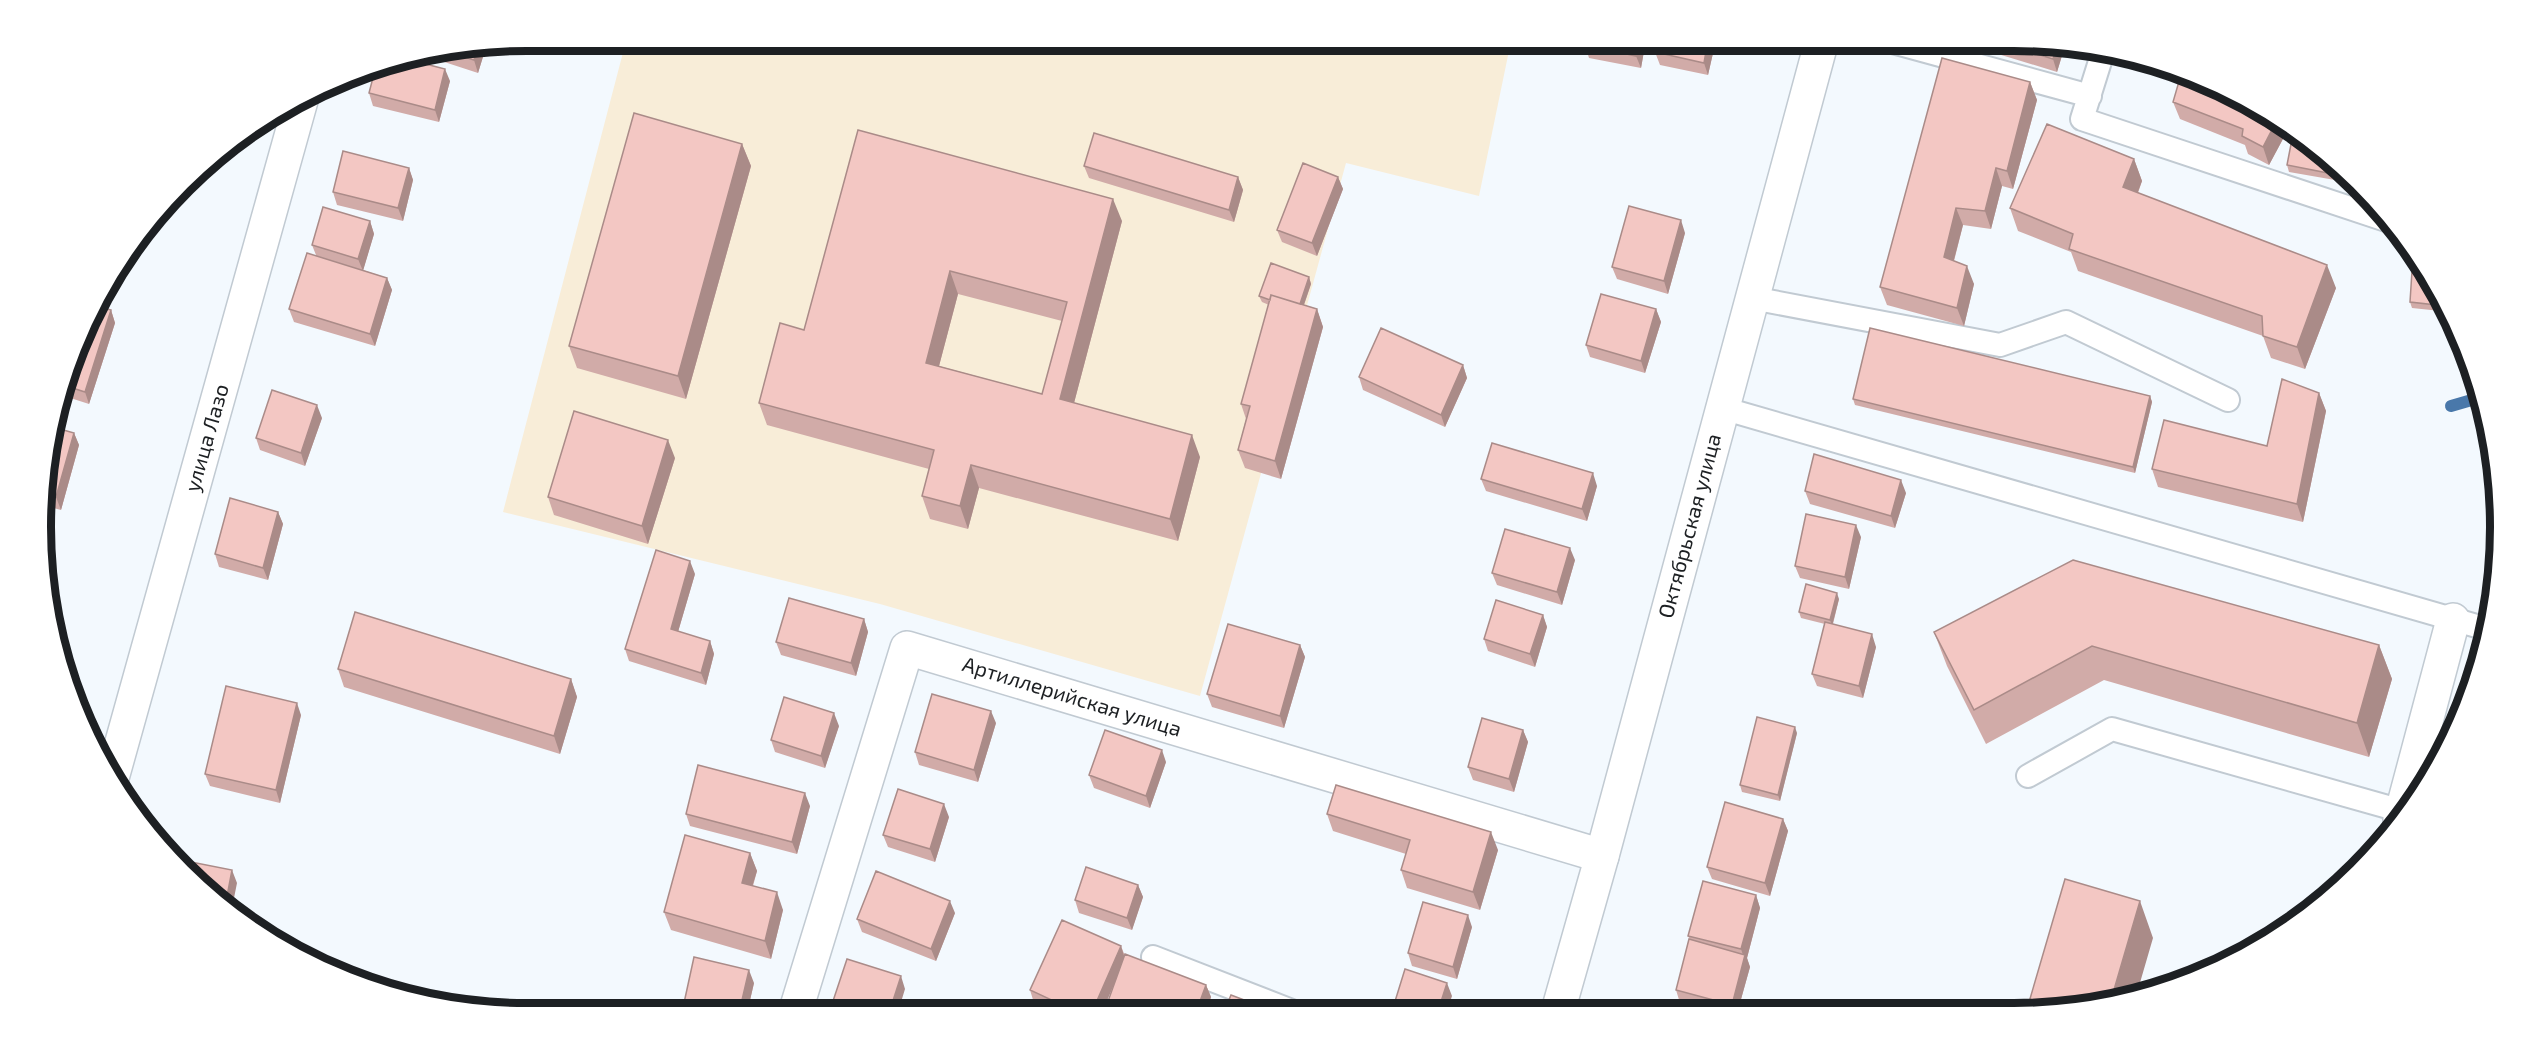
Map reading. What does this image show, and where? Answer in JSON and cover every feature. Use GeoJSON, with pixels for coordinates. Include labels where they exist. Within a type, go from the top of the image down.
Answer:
{"type":"FeatureCollection","features":[{"type":"Feature","properties":{"kind":"street","name":"Октябрьская улица"},"geometry":{"type":"LineString","coordinates":[[1560,1003],[1819,51]]}},
{"type":"Feature","properties":{"kind":"street","name":"улица Лазо"},"geometry":{"type":"LineString","coordinates":[[115,766],[298,110]]}},
{"type":"Feature","properties":{"kind":"street"},"geometry":{"type":"LineString","coordinates":[[2406,797],[2453,620]]}},
{"type":"Feature","properties":{"kind":"street","name":"Артиллерийская улица"},"geometry":{"type":"LineString","coordinates":[[798,1003],[907,648],[1602,856]]}},
{"type":"Feature","properties":{"kind":"lane"},"geometry":{"type":"LineString","coordinates":[[1925,51],[2090,96]]}},
{"type":"Feature","properties":{"kind":"lane"},"geometry":{"type":"LineString","coordinates":[[2101,59],[2082,119],[2375,216]]}},
{"type":"Feature","properties":{"kind":"lane"},"geometry":{"type":"LineString","coordinates":[[1752,298],[2000,345],[2066,322],[2228,400]]}},
{"type":"Feature","properties":{"kind":"lane"},"geometry":{"type":"LineString","coordinates":[[1722,408],[2479,627]]}},
{"type":"Feature","properties":{"kind":"lane"},"geometry":{"type":"LineString","coordinates":[[2028,776],[2112,729],[2395,813]]}},
{"type":"Feature","properties":{"kind":"lane"},"geometry":{"type":"LineString","coordinates":[[1153,957],[1271,1003]]}},
{"type":"Feature","properties":{"kind":"shaded area"},"geometry":{"type":"Polygon","coordinates":[[[623,51],[1509,51],[1479,196],[1346,163],[1200,696],[880,604],[503,512],[623,51]]]}},
{"type":"Feature","properties":{"kind":"building"},"geometry":{"type":"Polygon","coordinates":[[[1613,51],[1637,51],[1636,56],[1613,51]]]}},
{"type":"Feature","properties":{"kind":"building"},"geometry":{"type":"Polygon","coordinates":[[[1655,51],[1706,51],[1704,63],[1655,51]]]}},
{"type":"Feature","properties":{"kind":"building"},"geometry":{"type":"Polygon","coordinates":[[[2028,51],[2055,53],[2053,59],[2028,51]]]}},
{"type":"Feature","properties":{"kind":"building"},"geometry":{"type":"Polygon","coordinates":[[[476,54],[474,60],[461,56],[476,54]]]}},
{"type":"Feature","properties":{"kind":"building"},"geometry":{"type":"Polygon","coordinates":[[[1942,58],[2030,82],[2007,171],[1996,168],[1985,211],[1956,208],[1944,257],[1967,266],[1957,308],[1880,287],[1942,58]]]}},
{"type":"Feature","properties":{"kind":"building"},"geometry":{"type":"Polygon","coordinates":[[[421,63],[445,69],[435,110],[369,93],[374,76],[421,63]]]}},
{"type":"Feature","properties":{"kind":"building"},"geometry":{"type":"Polygon","coordinates":[[[2179,81],[2225,100],[2273,128],[2263,147],[2242,136],[2243,129],[2173,102],[2179,81]]]}},
{"type":"Feature","properties":{"kind":"building"},"geometry":{"type":"Polygon","coordinates":[[[634,113],[742,144],[678,376],[569,346],[634,113]]]}},
{"type":"Feature","properties":{"kind":"building"},"geometry":{"type":"Polygon","coordinates":[[[2047,124],[2134,159],[2123,187],[2327,265],[2297,347],[2263,336],[2262,316],[2069,249],[2073,234],[2010,208],[2047,124]]]}},
{"type":"Feature","properties":{"kind":"building"},"geometry":{"type":"Polygon","coordinates":[[[858,130],[1113,199],[1060,399],[1192,435],[1170,519],[971,465],[960,506],[922,496],[934,450],[759,403],[780,323],[804,330],[858,130]],[[950,271],[926,363],[1042,394],[1067,302],[950,271]]]}},
{"type":"Feature","properties":{"kind":"building"},"geometry":{"type":"Polygon","coordinates":[[[1094,133],[1238,177],[1229,210],[1084,166],[1094,133]]]}},
{"type":"Feature","properties":{"kind":"building"},"geometry":{"type":"Polygon","coordinates":[[[2292,140],[2333,174],[2287,165],[2292,140]]]}},
{"type":"Feature","properties":{"kind":"building"},"geometry":{"type":"Polygon","coordinates":[[[343,151],[409,168],[398,208],[333,192],[343,151]]]}},
{"type":"Feature","properties":{"kind":"building"},"geometry":{"type":"Polygon","coordinates":[[[1303,163],[1338,177],[1312,243],[1277,230],[1303,163]]]}},
{"type":"Feature","properties":{"kind":"building"},"geometry":{"type":"Polygon","coordinates":[[[1629,206],[1681,220],[1664,281],[1612,267],[1629,206]]]}},
{"type":"Feature","properties":{"kind":"building"},"geometry":{"type":"Polygon","coordinates":[[[323,207],[370,221],[358,259],[312,245],[323,207]]]}},
{"type":"Feature","properties":{"kind":"building"},"geometry":{"type":"Polygon","coordinates":[[[307,253],[387,278],[370,334],[289,309],[307,253]]]}},
{"type":"Feature","properties":{"kind":"building"},"geometry":{"type":"Polygon","coordinates":[[[1271,263],[1309,277],[1300,304],[1271,295],[1270,300],[1259,296],[1271,263]]]}},
{"type":"Feature","properties":{"kind":"building"},"geometry":{"type":"Polygon","coordinates":[[[2412,271],[2415,271],[2435,305],[2410,302],[2412,271]]]}},
{"type":"Feature","properties":{"kind":"building"},"geometry":{"type":"Polygon","coordinates":[[[1601,294],[1656,309],[1641,361],[1586,345],[1601,294]]]}},
{"type":"Feature","properties":{"kind":"building"},"geometry":{"type":"Polygon","coordinates":[[[1271,295],[1317,309],[1275,461],[1238,450],[1250,406],[1241,404],[1271,295]]]}},
{"type":"Feature","properties":{"kind":"building"},"geometry":{"type":"Polygon","coordinates":[[[104,308],[111,310],[85,392],[72,388],[76,374],[100,316],[104,308]]]}},
{"type":"Feature","properties":{"kind":"building"},"geometry":{"type":"Polygon","coordinates":[[[1381,328],[1463,365],[1441,415],[1359,377],[1381,328]]]}},
{"type":"Feature","properties":{"kind":"building"},"geometry":{"type":"Polygon","coordinates":[[[1870,328],[2150,396],[2133,467],[1853,399],[1870,328]]]}},
{"type":"Feature","properties":{"kind":"building"},"geometry":{"type":"Polygon","coordinates":[[[2282,379],[2319,393],[2297,504],[2152,469],[2164,420],[2267,446],[2282,379]]]}},
{"type":"Feature","properties":{"kind":"building"},"geometry":{"type":"Polygon","coordinates":[[[272,390],[317,405],[301,453],[256,438],[272,390]]]}},
{"type":"Feature","properties":{"kind":"building"},"geometry":{"type":"Polygon","coordinates":[[[574,411],[668,440],[642,526],[548,497],[574,411]]]}},
{"type":"Feature","properties":{"kind":"building"},"geometry":{"type":"Polygon","coordinates":[[[61,429],[74,433],[56,497],[52,496],[61,429]]]}},
{"type":"Feature","properties":{"kind":"building"},"geometry":{"type":"Polygon","coordinates":[[[1492,443],[1593,473],[1582,509],[1481,479],[1492,443]]]}},
{"type":"Feature","properties":{"kind":"building"},"geometry":{"type":"Polygon","coordinates":[[[1814,454],[1901,480],[1891,516],[1805,491],[1814,454]]]}},
{"type":"Feature","properties":{"kind":"building"},"geometry":{"type":"Polygon","coordinates":[[[230,498],[278,512],[263,568],[215,554],[230,498]]]}},
{"type":"Feature","properties":{"kind":"building"},"geometry":{"type":"Polygon","coordinates":[[[1806,514],[1856,525],[1845,577],[1795,566],[1806,514]]]}},
{"type":"Feature","properties":{"kind":"building"},"geometry":{"type":"Polygon","coordinates":[[[1505,529],[1570,548],[1557,592],[1492,573],[1505,529]]]}},
{"type":"Feature","properties":{"kind":"building"},"geometry":{"type":"Polygon","coordinates":[[[656,550],[690,561],[671,629],[710,641],[701,673],[625,649],[656,550]]]}},
{"type":"Feature","properties":{"kind":"building"},"geometry":{"type":"Polygon","coordinates":[[[2073,560],[2379,645],[2357,723],[2092,646],[1974,710],[1934,632],[2073,560]]]}},
{"type":"Feature","properties":{"kind":"building"},"geometry":{"type":"Polygon","coordinates":[[[1806,584],[1837,593],[1830,620],[1799,612],[1806,584]]]}},
{"type":"Feature","properties":{"kind":"building"},"geometry":{"type":"Polygon","coordinates":[[[789,598],[864,619],[851,663],[776,642],[789,598]]]}},
{"type":"Feature","properties":{"kind":"building"},"geometry":{"type":"Polygon","coordinates":[[[1496,600],[1543,615],[1530,654],[1484,639],[1496,600]]]}},
{"type":"Feature","properties":{"kind":"building"},"geometry":{"type":"Polygon","coordinates":[[[355,612],[571,679],[554,736],[338,669],[355,612]]]}},
{"type":"Feature","properties":{"kind":"building"},"geometry":{"type":"Polygon","coordinates":[[[1825,622],[1872,634],[1859,686],[1812,674],[1825,622]]]}},
{"type":"Feature","properties":{"kind":"building"},"geometry":{"type":"Polygon","coordinates":[[[1228,624],[1300,645],[1280,716],[1207,694],[1228,624]]]}},
{"type":"Feature","properties":{"kind":"building"},"geometry":{"type":"Polygon","coordinates":[[[226,686],[297,703],[276,790],[205,774],[226,686]]]}},
{"type":"Feature","properties":{"kind":"building"},"geometry":{"type":"Polygon","coordinates":[[[932,694],[991,711],[974,770],[915,752],[932,694]]]}},
{"type":"Feature","properties":{"kind":"building"},"geometry":{"type":"Polygon","coordinates":[[[784,697],[834,713],[821,756],[771,740],[784,697]]]}},
{"type":"Feature","properties":{"kind":"building"},"geometry":{"type":"Polygon","coordinates":[[[1757,717],[1795,727],[1778,795],[1740,785],[1757,717]]]}},
{"type":"Feature","properties":{"kind":"building"},"geometry":{"type":"Polygon","coordinates":[[[1482,718],[1523,730],[1509,779],[1468,767],[1482,718]]]}},
{"type":"Feature","properties":{"kind":"building"},"geometry":{"type":"Polygon","coordinates":[[[1105,730],[1162,750],[1146,796],[1089,775],[1105,730]]]}},
{"type":"Feature","properties":{"kind":"building"},"geometry":{"type":"Polygon","coordinates":[[[698,765],[805,793],[792,842],[686,814],[698,765]]]}},
{"type":"Feature","properties":{"kind":"building"},"geometry":{"type":"Polygon","coordinates":[[[1336,785],[1491,832],[1473,892],[1401,870],[1410,840],[1327,814],[1336,785]]]}},
{"type":"Feature","properties":{"kind":"building"},"geometry":{"type":"Polygon","coordinates":[[[898,789],[944,804],[930,849],[883,835],[898,789]]]}},
{"type":"Feature","properties":{"kind":"building"},"geometry":{"type":"Polygon","coordinates":[[[1725,802],[1783,819],[1765,883],[1707,867],[1725,802]]]}},
{"type":"Feature","properties":{"kind":"building"},"geometry":{"type":"Polygon","coordinates":[[[685,835],[750,853],[742,883],[777,892],[765,941],[664,912],[685,835]]]}},
{"type":"Feature","properties":{"kind":"building"},"geometry":{"type":"Polygon","coordinates":[[[188,861],[232,870],[227,897],[188,861]]]}},
{"type":"Feature","properties":{"kind":"building"},"geometry":{"type":"Polygon","coordinates":[[[1086,867],[1138,885],[1127,918],[1075,900],[1086,867]]]}},
{"type":"Feature","properties":{"kind":"building"},"geometry":{"type":"Polygon","coordinates":[[[876,871],[950,901],[931,949],[857,919],[876,871]]]}},
{"type":"Feature","properties":{"kind":"building"},"geometry":{"type":"Polygon","coordinates":[[[2065,879],[2140,901],[2113,993],[2076,999],[2029,1003],[2065,879]]]}},
{"type":"Feature","properties":{"kind":"building"},"geometry":{"type":"Polygon","coordinates":[[[1703,881],[1756,895],[1741,949],[1688,936],[1703,881]]]}},
{"type":"Feature","properties":{"kind":"building"},"geometry":{"type":"Polygon","coordinates":[[[1423,902],[1468,915],[1453,967],[1408,953],[1423,902]]]}},
{"type":"Feature","properties":{"kind":"building"},"geometry":{"type":"Polygon","coordinates":[[[1062,920],[1121,946],[1096,1003],[1058,1003],[1030,990],[1062,920]]]}},
{"type":"Feature","properties":{"kind":"building"},"geometry":{"type":"Polygon","coordinates":[[[1689,939],[1745,955],[1733,1003],[1676,990],[1689,939]]]}},
{"type":"Feature","properties":{"kind":"building"},"geometry":{"type":"Polygon","coordinates":[[[1125,954],[1206,985],[1199,1003],[1107,1003],[1125,954]]]}},
{"type":"Feature","properties":{"kind":"building"},"geometry":{"type":"Polygon","coordinates":[[[694,957],[749,970],[741,1003],[684,1003],[694,957]]]}},
{"type":"Feature","properties":{"kind":"building"},"geometry":{"type":"Polygon","coordinates":[[[847,959],[901,976],[892,1003],[832,1003],[847,959]]]}},
{"type":"Feature","properties":{"kind":"building"},"geometry":{"type":"Polygon","coordinates":[[[1405,969],[1447,983],[1441,1003],[1394,1003],[1405,969]]]}},
{"type":"Feature","properties":{"kind":"building"},"geometry":{"type":"Polygon","coordinates":[[[1231,995],[1252,1003],[1228,1003],[1231,995]]]}},
{"type":"Feature","properties":{"kind":"waterway"},"geometry":{"type":"LineString","coordinates":[[2451,406],[2473,400]]}}]}
